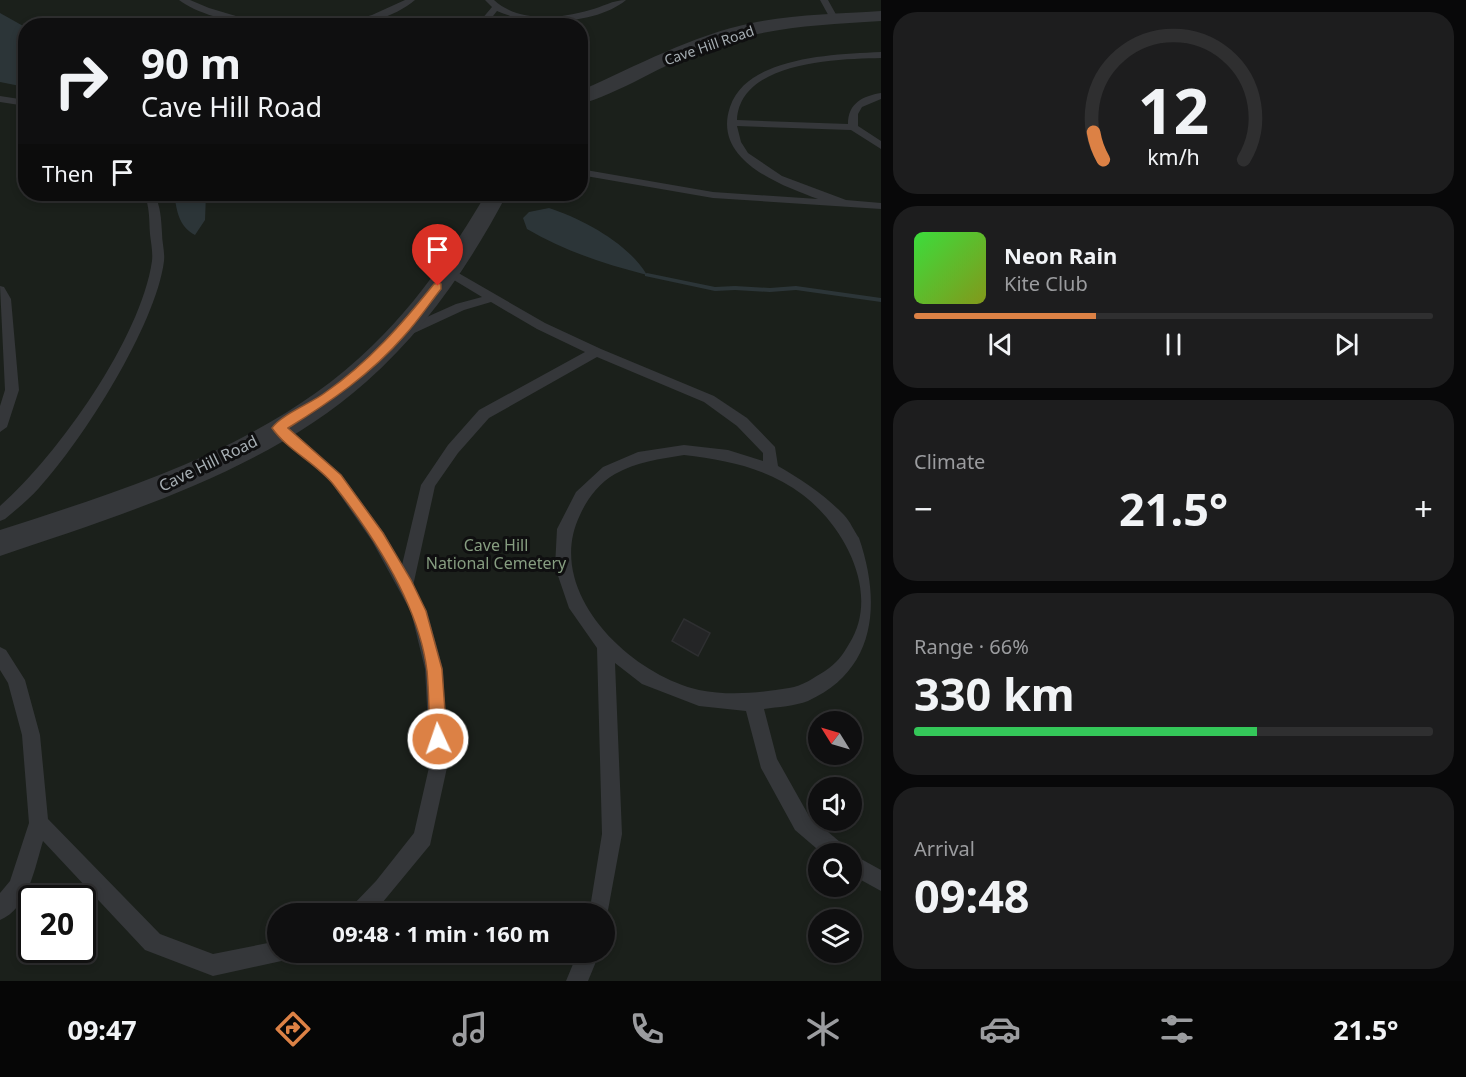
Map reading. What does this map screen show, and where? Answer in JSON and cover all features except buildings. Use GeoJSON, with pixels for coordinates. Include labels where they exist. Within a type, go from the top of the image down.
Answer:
{"type":"FeatureCollection","features":[{"type":"Feature","properties":{"kind":"street","name":"Cave Hill Road"},"geometry":{"type":"LineString","coordinates":[[588,91],[728,35],[753,28],[834,18],[881,16]]}},
{"type":"Feature","properties":{"kind":"street","name":"Cave Hill Road"},"geometry":{"type":"LineString","coordinates":[[0,543],[156,489],[279,428],[330,396],[376,358],[400,333],[448,271],[492,201]]}},
{"type":"Feature","properties":{"kind":"lane"},"geometry":{"type":"LineString","coordinates":[[183,0],[206,10],[236,18]]}},
{"type":"Feature","properties":{"kind":"lane"},"geometry":{"type":"LineString","coordinates":[[372,18],[411,0]]}},
{"type":"Feature","properties":{"kind":"lane"},"geometry":{"type":"LineString","coordinates":[[489,0],[495,8],[513,15],[540,18],[566,18],[590,14],[622,0]]}},
{"type":"Feature","properties":{"kind":"lane"},"geometry":{"type":"LineString","coordinates":[[824,0],[834,18]]}},
{"type":"Feature","properties":{"kind":"lane"},"geometry":{"type":"LineString","coordinates":[[487,18],[495,8]]}},
{"type":"Feature","properties":{"kind":"lane"},"geometry":{"type":"LineString","coordinates":[[846,204],[819,196],[755,165],[741,153],[732,123],[733,110],[742,92],[759,79],[783,68],[830,57],[881,55]]}},
{"type":"Feature","properties":{"kind":"lane"},"geometry":{"type":"LineString","coordinates":[[853,127],[851,116],[855,106],[870,97],[881,96]]}},
{"type":"Feature","properties":{"kind":"lane"},"geometry":{"type":"LineString","coordinates":[[0,99],[18,102]]}},
{"type":"Feature","properties":{"kind":"lane"},"geometry":{"type":"LineString","coordinates":[[732,123],[853,127],[881,146]]}},
{"type":"Feature","properties":{"kind":"lane"},"geometry":{"type":"LineString","coordinates":[[588,173],[713,195],[881,206]]}},
{"type":"Feature","properties":{"kind":"lane"},"geometry":{"type":"LineString","coordinates":[[0,515],[33,484],[64,445],[110,375],[133,331],[150,294],[158,261],[153,201]]}},
{"type":"Feature","properties":{"kind":"lane"},"geometry":{"type":"LineString","coordinates":[[448,271],[491,298],[597,352],[709,399],[742,422],[771,451],[771,469]]}},
{"type":"Feature","properties":{"kind":"lane"},"geometry":{"type":"LineString","coordinates":[[0,290],[5,299],[12,390],[0,427]]}},
{"type":"Feature","properties":{"kind":"lane"},"geometry":{"type":"LineString","coordinates":[[400,333],[460,307],[491,298]]}},
{"type":"Feature","properties":{"kind":"lane"},"geometry":{"type":"LineString","coordinates":[[406,584],[428,485],[453,449],[484,414],[597,352]]}},
{"type":"Feature","properties":{"kind":"lane"},"geometry":{"type":"LineString","coordinates":[[279,428],[336,478],[378,537],[419,611],[434,669],[440,763],[423,838],[369,903]]}},
{"type":"Feature","properties":{"kind":"lane"},"geometry":{"type":"LineString","coordinates":[[684,450],[728,455],[771,469],[808,491],[840,521],[861,556],[876,596],[866,634],[843,669],[804,694],[753,703],[699,698],[648,678],[606,646],[577,608],[563,567],[565,529],[581,496],[608,471],[643,456],[684,450]]}},
{"type":"Feature","properties":{"kind":"lane"},"geometry":{"type":"LineString","coordinates":[[601,903],[612,834],[606,646]]}},
{"type":"Feature","properties":{"kind":"lane"},"geometry":{"type":"LineString","coordinates":[[0,655],[16,680],[31,735],[39,823],[18,887],[0,910]]}},
{"type":"Feature","properties":{"kind":"lane"},"geometry":{"type":"LineString","coordinates":[[753,703],[768,762],[802,823],[826,843]]}},
{"type":"Feature","properties":{"kind":"lane"},"geometry":{"type":"LineString","coordinates":[[39,823],[153,942],[213,965],[267,954]]}},
{"type":"Feature","properties":{"kind":"lane"},"geometry":{"type":"LineString","coordinates":[[862,870],[881,881]]}},
{"type":"Feature","properties":{"kind":"lane"},"geometry":{"type":"LineString","coordinates":[[577,981],[584,963]]}},
{"type":"Feature","properties":{"kind":"green space","name":"Cave Hill National Cemetery"},"geometry":{"type":"Polygon","coordinates":[[[0,0],[881,0],[881,981],[0,981],[0,0]]]}},
{"type":"Feature","properties":{"kind":"shaded area"},"geometry":{"type":"Polygon","coordinates":[[[0,13],[18,23],[18,86],[0,82],[0,13]]]}},
{"type":"Feature","properties":{"kind":"shaded area"},"geometry":{"type":"Polygon","coordinates":[[[175,201],[206,201],[205,220],[195,235],[185,227],[177,212],[175,201]]]}},
{"type":"Feature","properties":{"kind":"shaded area"},"geometry":{"type":"Polygon","coordinates":[[[549,208],[604,234],[629,253],[647,275],[585,256],[527,229],[523,218],[529,212],[549,208]]]}},
{"type":"Feature","properties":{"kind":"waterway"},"geometry":{"type":"LineString","coordinates":[[647,275],[715,289],[796,288],[881,300]]}},
{"type":"Feature","properties":{"kind":"route"},"geometry":{"type":"LineString","coordinates":[[438,286],[400,333],[376,358],[330,396],[279,428],[336,478],[378,537],[406,584],[419,611],[434,669],[438,739]]}}]}
